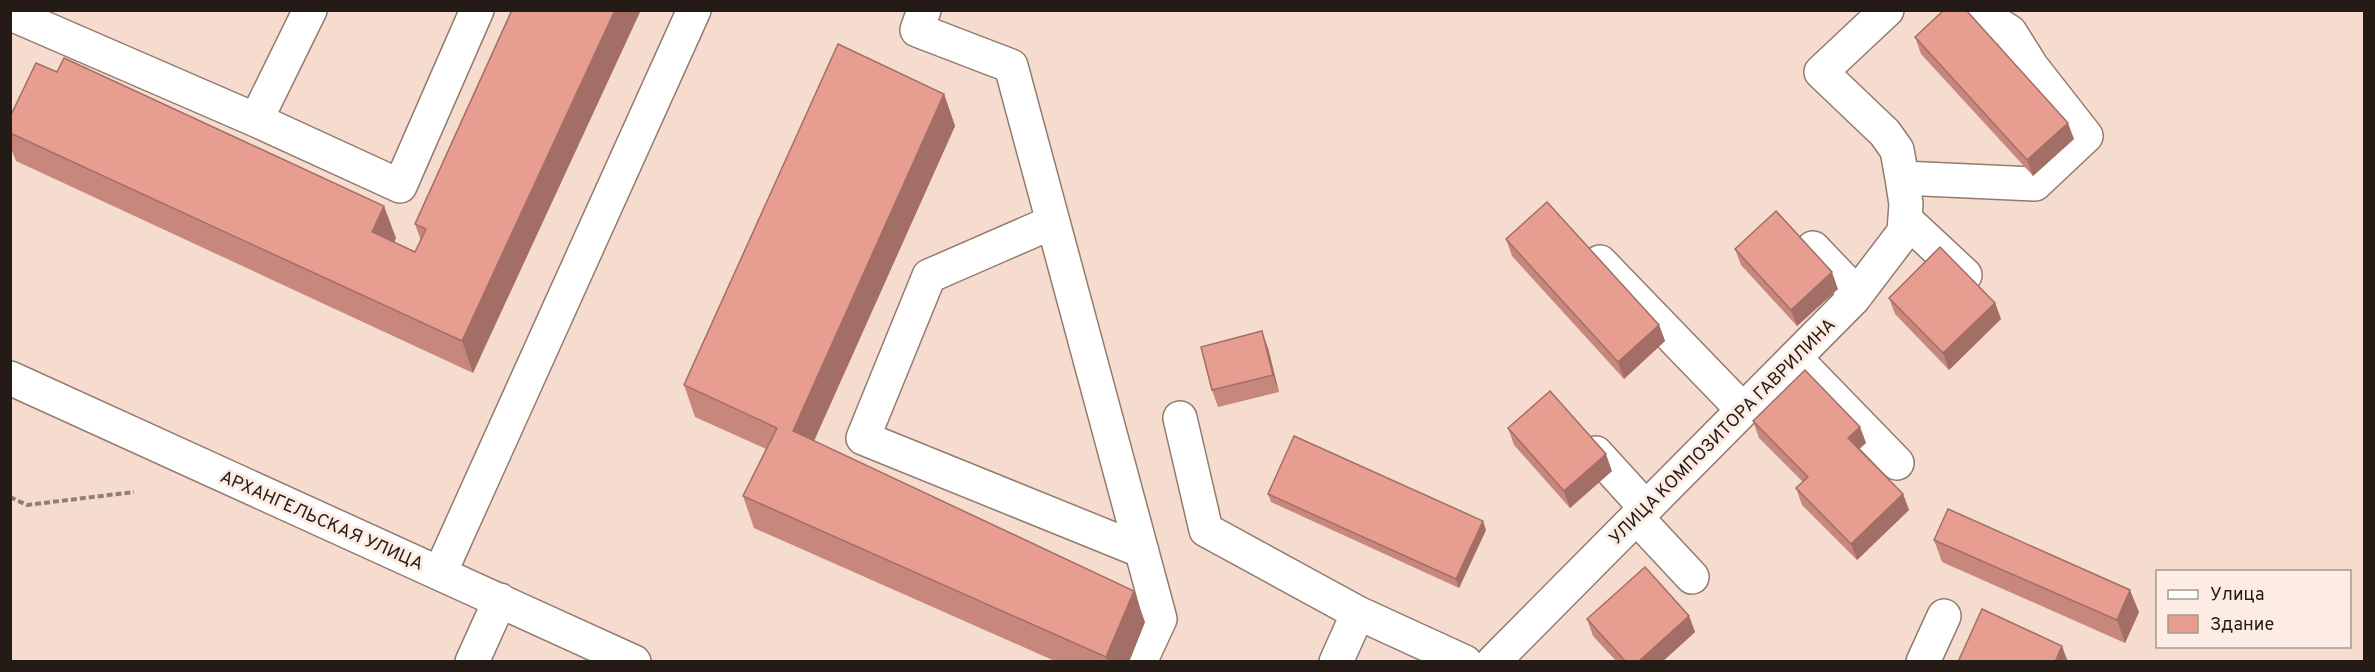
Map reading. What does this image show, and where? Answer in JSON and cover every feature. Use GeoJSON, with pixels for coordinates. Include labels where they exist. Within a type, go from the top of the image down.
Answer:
{"type":"FeatureCollection","features":[{"type":"Feature","properties":{"kind":"street"},"geometry":{"type":"LineString","coordinates":[[256,120],[310,10]]}},
{"type":"Feature","properties":{"kind":"street"},"geometry":{"type":"LineString","coordinates":[[15,18],[256,120],[400,186],[477,10]]}},
{"type":"Feature","properties":{"kind":"street"},"geometry":{"type":"LineString","coordinates":[[440,573],[694,10]]}},
{"type":"Feature","properties":{"kind":"street"},"geometry":{"type":"LineString","coordinates":[[924,10],[917,30],[1011,66],[1160,619],[1140,662]]}},
{"type":"Feature","properties":{"kind":"street","name":"УЛИЦА КОМПОЗИТОРА ГАВРИЛИНА"},"geometry":{"type":"LineString","coordinates":[[1493,662],[1857,294],[1904,232],[1906,204],[1897,150],[1885,134],[1821,72],[1887,10]]}},
{"type":"Feature","properties":{"kind":"street"},"geometry":{"type":"LineString","coordinates":[[1902,178],[2035,184],[2086,136],[2032,68],[2010,32],[1975,10]]}},
{"type":"Feature","properties":{"kind":"street"},"geometry":{"type":"LineString","coordinates":[[1905,219],[1965,275]]}},
{"type":"Feature","properties":{"kind":"street"},"geometry":{"type":"LineString","coordinates":[[1053,222],[929,276],[862,438],[1142,551]]}},
{"type":"Feature","properties":{"kind":"street"},"geometry":{"type":"LineString","coordinates":[[1813,248],[1857,294]]}},
{"type":"Feature","properties":{"kind":"street"},"geometry":{"type":"LineString","coordinates":[[1596,258],[1743,410]]}},
{"type":"Feature","properties":{"kind":"street"},"geometry":{"type":"LineString","coordinates":[[1795,358],[1897,463]]}},
{"type":"Feature","properties":{"kind":"street","name":"АРХАНГЕЛЬСКАЯ УЛИЦА"},"geometry":{"type":"LineString","coordinates":[[10,378],[634,662]]}},
{"type":"Feature","properties":{"kind":"street"},"geometry":{"type":"LineString","coordinates":[[1180,418],[1206,530],[1358,613],[1466,662]]}},
{"type":"Feature","properties":{"kind":"street"},"geometry":{"type":"LineString","coordinates":[[1596,453],[1692,578]]}},
{"type":"Feature","properties":{"kind":"street"},"geometry":{"type":"LineString","coordinates":[[472,662],[500,600]]}},
{"type":"Feature","properties":{"kind":"street"},"geometry":{"type":"LineString","coordinates":[[1336,662],[1358,613]]}},
{"type":"Feature","properties":{"kind":"street"},"geometry":{"type":"LineString","coordinates":[[1923,662],[1944,616]]}},
{"type":"Feature","properties":{"kind":"path"},"geometry":{"type":"LineString","coordinates":[[10,497],[27,505],[134,492]]}},
{"type":"Feature","properties":{"kind":"building"},"geometry":{"type":"Polygon","coordinates":[[[512,10],[615,10],[462,341],[10,133],[10,117],[36,63],[57,72],[64,58],[384,206],[372,232],[415,252],[426,229],[415,224],[512,10]]]}},
{"type":"Feature","properties":{"kind":"building"},"geometry":{"type":"Polygon","coordinates":[[[1944,10],[1966,10],[2068,123],[2027,160],[1915,37],[1944,10]]]}},
{"type":"Feature","properties":{"kind":"building"},"geometry":{"type":"Polygon","coordinates":[[[838,44],[944,94],[793,431],[1134,591],[1106,657],[743,496],[777,428],[684,385],[838,44]]]}},
{"type":"Feature","properties":{"kind":"building"},"geometry":{"type":"Polygon","coordinates":[[[1547,202],[1659,325],[1618,362],[1506,239],[1547,202]]]}},
{"type":"Feature","properties":{"kind":"building"},"geometry":{"type":"Polygon","coordinates":[[[1776,211],[1832,272],[1791,310],[1735,249],[1776,211]]]}},
{"type":"Feature","properties":{"kind":"building"},"geometry":{"type":"Polygon","coordinates":[[[1940,247],[1995,303],[1943,353],[1889,298],[1940,247]]]}},
{"type":"Feature","properties":{"kind":"building"},"geometry":{"type":"Polygon","coordinates":[[[1262,331],[1273,375],[1212,390],[1201,347],[1262,331]]]}},
{"type":"Feature","properties":{"kind":"building"},"geometry":{"type":"Polygon","coordinates":[[[1805,370],[1860,427],[1848,438],[1903,494],[1851,544],[1796,488],[1808,477],[1753,421],[1805,370]]]}},
{"type":"Feature","properties":{"kind":"building"},"geometry":{"type":"Polygon","coordinates":[[[1550,391],[1606,454],[1564,491],[1508,428],[1550,391]]]}},
{"type":"Feature","properties":{"kind":"building"},"geometry":{"type":"Polygon","coordinates":[[[1294,436],[1483,521],[1456,579],[1268,494],[1294,436]]]}},
{"type":"Feature","properties":{"kind":"building"},"geometry":{"type":"Polygon","coordinates":[[[1948,509],[2130,590],[2117,620],[1934,540],[1948,509]]]}},
{"type":"Feature","properties":{"kind":"building"},"geometry":{"type":"Polygon","coordinates":[[[1645,567],[1689,616],[1638,662],[1626,662],[1587,619],[1645,567]]]}},
{"type":"Feature","properties":{"kind":"building"},"geometry":{"type":"Polygon","coordinates":[[[1982,609],[2062,646],[2055,662],[1958,662],[1982,609]]]}}]}
